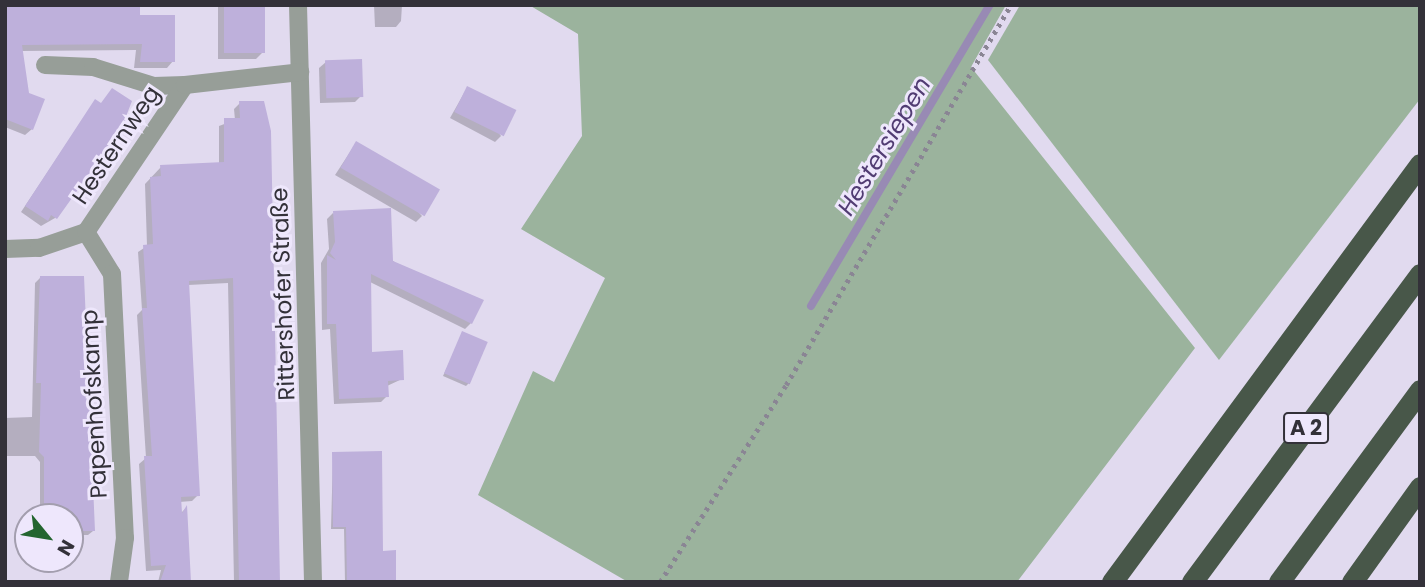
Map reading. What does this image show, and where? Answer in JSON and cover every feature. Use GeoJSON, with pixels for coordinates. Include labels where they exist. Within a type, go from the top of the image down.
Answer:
{"type":"FeatureCollection","features":[{"type":"Feature","properties":{"kind":"highway"},"geometry":{"type":"LineString","coordinates":[[1112,582],[1420,164]]}},
{"type":"Feature","properties":{"kind":"highway","name":"A 2"},"geometry":{"type":"LineString","coordinates":[[1192,582],[1420,274]]}},
{"type":"Feature","properties":{"kind":"highway"},"geometry":{"type":"LineString","coordinates":[[1279,582],[1420,390]]}},
{"type":"Feature","properties":{"kind":"highway"},"geometry":{"type":"LineString","coordinates":[[1352,582],[1420,488]]}},
{"type":"Feature","properties":{"kind":"street","name":"Rittershofer Straße"},"geometry":{"type":"LineString","coordinates":[[298,5],[313,582]]}},
{"type":"Feature","properties":{"kind":"street","name":"Hesternweg"},"geometry":{"type":"LineString","coordinates":[[45,65],[93,67],[154,86],[300,72]]}},
{"type":"Feature","properties":{"kind":"street","name":"Hesternweg"},"geometry":{"type":"LineString","coordinates":[[5,249],[39,248],[86,232],[186,85]]}},
{"type":"Feature","properties":{"kind":"street","name":"Papenhofskamp"},"geometry":{"type":"LineString","coordinates":[[86,232],[112,274],[125,538],[119,582]]}},
{"type":"Feature","properties":{"kind":"path"},"geometry":{"type":"LineString","coordinates":[[660,582],[786,385],[1011,5]]}},
{"type":"Feature","properties":{"kind":"green space"},"geometry":{"type":"Polygon","coordinates":[[[529,5],[1006,5],[971,67],[1195,348],[1017,582],[628,582],[478,495],[533,371],[554,382],[605,278],[521,229],[582,136],[578,34],[529,5]]]}},
{"type":"Feature","properties":{"kind":"green space"},"geometry":{"type":"Polygon","coordinates":[[[1020,5],[1420,5],[1420,99],[1219,360],[988,60],[1020,5]]]}},
{"type":"Feature","properties":{"kind":"building"},"geometry":{"type":"Polygon","coordinates":[[[5,5],[140,5],[140,15],[175,15],[175,62],[140,62],[142,44],[22,45],[29,93],[45,99],[33,130],[5,119],[5,5]]]}},
{"type":"Feature","properties":{"kind":"building"},"geometry":{"type":"Polygon","coordinates":[[[224,5],[265,5],[265,53],[224,53],[224,5]]]}},
{"type":"Feature","properties":{"kind":"building"},"geometry":{"type":"Polygon","coordinates":[[[362,59],[363,97],[326,98],[325,60],[362,59]]]}},
{"type":"Feature","properties":{"kind":"building"},"geometry":{"type":"Polygon","coordinates":[[[467,86],[516,110],[504,136],[454,112],[467,86]]]}},
{"type":"Feature","properties":{"kind":"building"},"geometry":{"type":"Polygon","coordinates":[[[112,88],[132,101],[125,119],[129,121],[98,170],[94,167],[57,219],[51,215],[48,221],[25,206],[95,99],[101,103],[112,88]]]}},
{"type":"Feature","properties":{"kind":"building"},"geometry":{"type":"Polygon","coordinates":[[[239,101],[264,101],[271,131],[280,582],[239,582],[233,278],[189,281],[200,496],[181,497],[182,513],[187,505],[191,582],[160,582],[166,565],[151,566],[144,456],[152,456],[142,308],[147,308],[143,245],[153,244],[150,177],[161,176],[160,165],[224,162],[224,118],[240,118],[239,101]]]}},
{"type":"Feature","properties":{"kind":"building"},"geometry":{"type":"Polygon","coordinates":[[[356,141],[440,189],[425,216],[340,168],[356,141]]]}},
{"type":"Feature","properties":{"kind":"building"},"geometry":{"type":"Polygon","coordinates":[[[391,208],[393,261],[484,300],[472,324],[371,274],[372,352],[403,350],[404,380],[388,381],[389,397],[339,399],[336,324],[327,324],[327,255],[336,260],[330,253],[335,242],[333,211],[391,208]]]}},
{"type":"Feature","properties":{"kind":"building"},"geometry":{"type":"Polygon","coordinates":[[[40,276],[84,276],[95,531],[84,531],[84,503],[44,503],[44,457],[39,452],[41,383],[36,383],[40,276]]]}},
{"type":"Feature","properties":{"kind":"building"},"geometry":{"type":"Polygon","coordinates":[[[462,331],[488,342],[470,384],[444,373],[462,331]]]}},
{"type":"Feature","properties":{"kind":"building"},"geometry":{"type":"Polygon","coordinates":[[[382,451],[383,551],[396,550],[396,582],[347,582],[346,527],[333,527],[332,452],[382,451]]]}},
{"type":"Feature","properties":{"kind":"waterway","name":"Hestersiepen"},"geometry":{"type":"LineString","coordinates":[[811,306],[990,5]]}}]}
